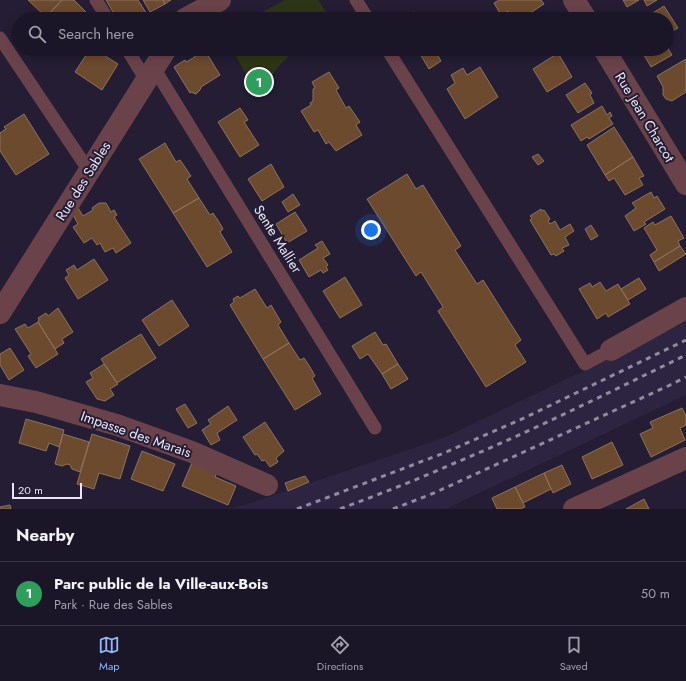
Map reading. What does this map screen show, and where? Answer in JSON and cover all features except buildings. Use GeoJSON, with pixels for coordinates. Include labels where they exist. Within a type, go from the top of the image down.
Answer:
{"type":"FeatureCollection","features":[{"type":"Feature","properties":{"kind":"street"},"geometry":{"type":"LineString","coordinates":[[198,12],[220,0]]}},
{"type":"Feature","properties":{"kind":"street"},"geometry":{"type":"LineString","coordinates":[[574,0],[582,12]]}},
{"type":"Feature","properties":{"kind":"street","name":"Rue des Sables"},"geometry":{"type":"LineString","coordinates":[[0,313],[162,56]]}},
{"type":"Feature","properties":{"kind":"street","name":"Rue Jean Charcot"},"geometry":{"type":"LineString","coordinates":[[608,56],[686,184]]}},
{"type":"Feature","properties":{"kind":"street"},"geometry":{"type":"LineString","coordinates":[[611,350],[686,308]]}},
{"type":"Feature","properties":{"kind":"street","name":"Impasse des Marais"},"geometry":{"type":"LineString","coordinates":[[0,395],[36,402],[117,425],[192,452],[267,485]]}},
{"type":"Feature","properties":{"kind":"street"},"geometry":{"type":"LineString","coordinates":[[574,509],[686,458]]}},
{"type":"Feature","properties":{"kind":"lane"},"geometry":{"type":"LineString","coordinates":[[96,0],[104,12]]}},
{"type":"Feature","properties":{"kind":"lane"},"geometry":{"type":"LineString","coordinates":[[356,0],[364,12]]}},
{"type":"Feature","properties":{"kind":"lane"},"geometry":{"type":"LineString","coordinates":[[0,38],[12,56]]}},
{"type":"Feature","properties":{"kind":"lane"},"geometry":{"type":"LineString","coordinates":[[12,56],[89,171]]}},
{"type":"Feature","properties":{"kind":"lane","name":"Sente Mallier"},"geometry":{"type":"LineString","coordinates":[[133,56],[150,74],[375,428]]}},
{"type":"Feature","properties":{"kind":"lane"},"geometry":{"type":"LineString","coordinates":[[391,56],[585,364],[611,350]]}},
{"type":"Feature","properties":{"kind":"shaded area"},"geometry":{"type":"Polygon","coordinates":[[[686,322],[686,395],[446,509],[231,509],[443,438],[686,322]]]}},
{"type":"Feature","properties":{"kind":"green space"},"geometry":{"type":"Polygon","coordinates":[[[285,0],[318,0],[326,12],[262,12],[285,0]]]}},
{"type":"Feature","properties":{"kind":"green space"},"geometry":{"type":"Polygon","coordinates":[[[236,56],[289,56],[278,67],[258,96],[236,56]]]}},
{"type":"Feature","properties":{"kind":"railway"},"geometry":{"type":"LineString","coordinates":[[297,509],[444,453],[522,419],[686,340]]}},
{"type":"Feature","properties":{"kind":"railway"},"geometry":{"type":"LineString","coordinates":[[340,509],[423,477],[510,439],[686,355]]}},
{"type":"Feature","properties":{"kind":"railway"},"geometry":{"type":"LineString","coordinates":[[393,509],[434,493],[686,377]]}},
{"type":"Feature","properties":{"kind":"place","name":"Parc public de la Ville-aux-Bois"},"geometry":{"type":"Point","coordinates":[259,82]}}]}
